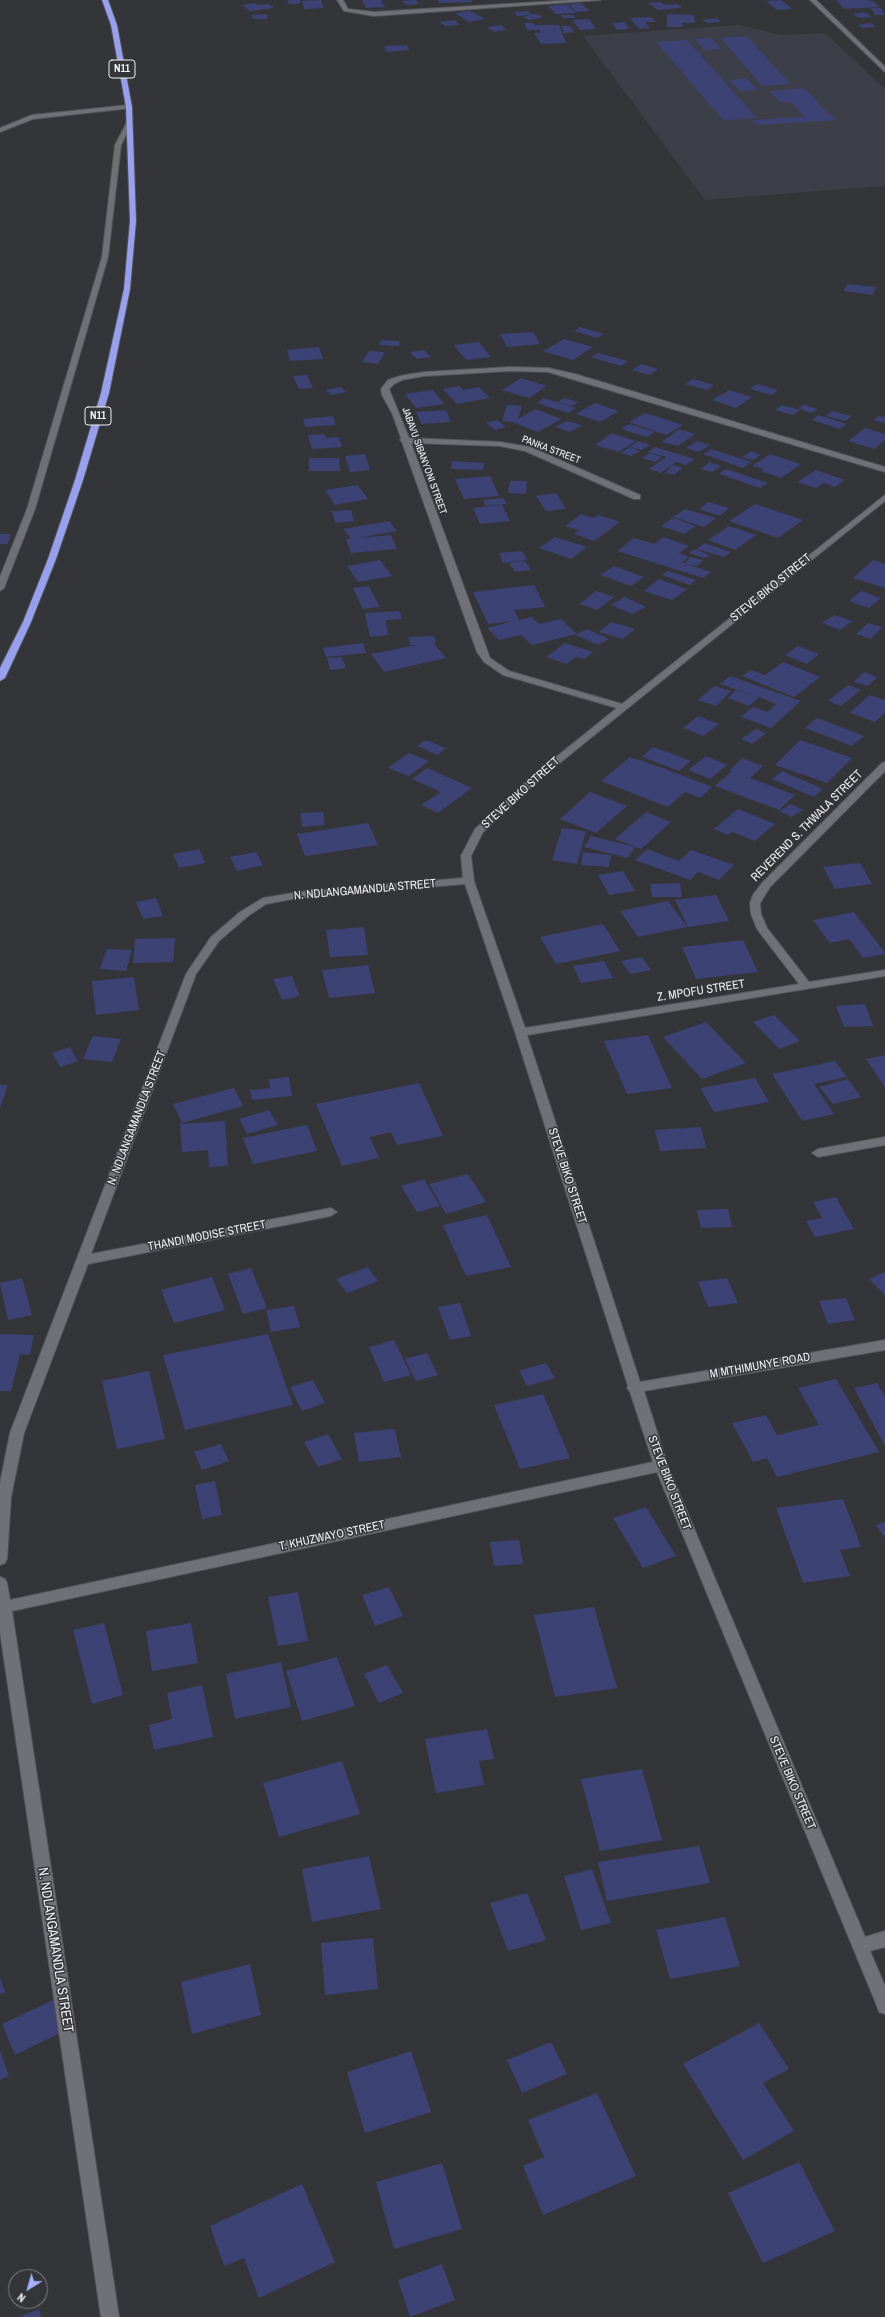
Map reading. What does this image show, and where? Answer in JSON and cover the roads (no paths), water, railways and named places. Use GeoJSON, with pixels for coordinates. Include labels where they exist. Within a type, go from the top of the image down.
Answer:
{"type":"FeatureCollection","features":[{"type":"Feature","properties":{"kind":"highway","name":"N11"},"geometry":{"type":"LineString","coordinates":[[0,678],[27,622],[52,559],[79,480],[105,393],[127,289],[132,228],[129,108],[114,25],[105,0]]}},
{"type":"Feature","properties":{"kind":"street"},"geometry":{"type":"LineString","coordinates":[[340,0],[346,10],[374,14],[598,0]]}},
{"type":"Feature","properties":{"kind":"street"},"geometry":{"type":"LineString","coordinates":[[813,0],[882,64],[885,70]]}},
{"type":"Feature","properties":{"kind":"street"},"geometry":{"type":"LineString","coordinates":[[0,130],[14,123],[32,117],[129,108]]}},
{"type":"Feature","properties":{"kind":"street"},"geometry":{"type":"LineString","coordinates":[[0,588],[31,509],[74,366],[104,257],[118,145],[129,123]]}},
{"type":"Feature","properties":{"kind":"street","name":"JABAVU SIBANYONI STREET"},"geometry":{"type":"LineString","coordinates":[[623,707],[513,675],[487,660],[482,652],[404,440],[396,413],[386,395],[385,389],[392,382],[410,376],[510,369],[536,369],[566,374],[885,470]]}},
{"type":"Feature","properties":{"kind":"street","name":"PANKA STREET"},"geometry":{"type":"LineString","coordinates":[[404,440],[500,444],[527,449],[637,497]]}},
{"type":"Feature","properties":{"kind":"street","name":"STEVE BIKO STREET"},"geometry":{"type":"LineString","coordinates":[[885,497],[538,776],[494,815],[479,831],[466,856],[469,881],[521,1032],[634,1388],[661,1466],[885,2006]]}},
{"type":"Feature","properties":{"kind":"street","name":"REVEREND S. THWALA STREET"},"geometry":{"type":"LineString","coordinates":[[807,987],[762,929],[756,914],[756,899],[766,885],[885,765]]}},
{"type":"Feature","properties":{"kind":"street","name":"N. NDLANGAMANDLA STREET"},"geometry":{"type":"LineString","coordinates":[[0,1559],[4,1497],[17,1433],[191,974],[215,939],[244,914],[263,901],[299,894],[469,881]]}},
{"type":"Feature","properties":{"kind":"street","name":"Z. MPOFU STREET"},"geometry":{"type":"LineString","coordinates":[[521,1032],[807,987],[885,973]]}},
{"type":"Feature","properties":{"kind":"street"},"geometry":{"type":"LineString","coordinates":[[818,1153],[885,1141]]}},
{"type":"Feature","properties":{"kind":"street","name":"THANDI MODISE STREET"},"geometry":{"type":"LineString","coordinates":[[83,1260],[331,1212]]}},
{"type":"Feature","properties":{"kind":"street","name":"M MTHIMUNYE ROAD"},"geometry":{"type":"LineString","coordinates":[[634,1388],[885,1345]]}},
{"type":"Feature","properties":{"kind":"street","name":"T. KHUZWAYO STREET"},"geometry":{"type":"LineString","coordinates":[[3,1607],[661,1466]]}},
{"type":"Feature","properties":{"kind":"street","name":"N. NDLANGAMANDLA STREET"},"geometry":{"type":"LineString","coordinates":[[0,1583],[110,2317]]}},
{"type":"Feature","properties":{"kind":"street"},"geometry":{"type":"LineString","coordinates":[[860,1946],[885,1939]]}}]}
